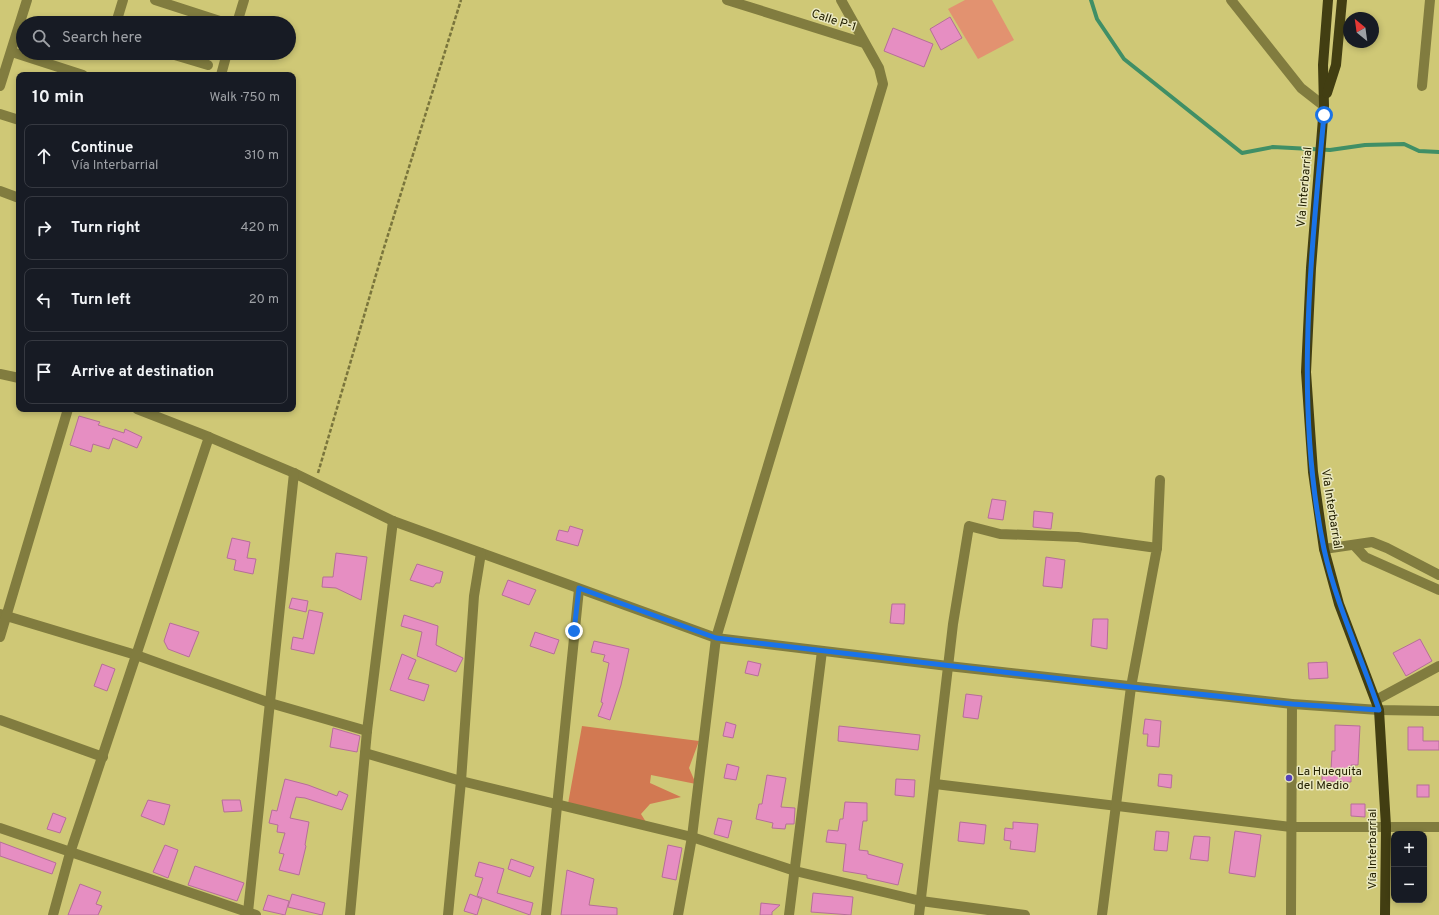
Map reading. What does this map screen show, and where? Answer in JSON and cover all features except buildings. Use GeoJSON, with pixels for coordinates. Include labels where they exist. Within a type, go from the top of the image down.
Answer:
{"type":"FeatureCollection","features":[{"type":"Feature","properties":{"kind":"main road","name":"Vía Interbarrial"},"geometry":{"type":"LineString","coordinates":[[1328,0],[1323,65],[1324,106],[1311,268],[1306,372],[1313,472],[1324,549],[1339,604],[1378,705],[1386,826],[1385,915]]}},
{"type":"Feature","properties":{"kind":"main road","name":"Vía Interbarrial"},"geometry":{"type":"LineString","coordinates":[[1324,106],[1336,65],[1342,0]]}},
{"type":"Feature","properties":{"kind":"street"},"geometry":{"type":"LineString","coordinates":[[22,16],[27,0]]}},
{"type":"Feature","properties":{"kind":"street"},"geometry":{"type":"LineString","coordinates":[[118,16],[123,0]]}},
{"type":"Feature","properties":{"kind":"street"},"geometry":{"type":"LineString","coordinates":[[156,0],[205,16]]}},
{"type":"Feature","properties":{"kind":"street"},"geometry":{"type":"LineString","coordinates":[[239,16],[244,0]]}},
{"type":"Feature","properties":{"kind":"street","name":"Calle P-1"},"geometry":{"type":"LineString","coordinates":[[727,0],[743,2],[864,43]]}},
{"type":"Feature","properties":{"kind":"street"},"geometry":{"type":"LineString","coordinates":[[678,915],[692,837],[716,638],[882,84],[879,68],[841,0]]}},
{"type":"Feature","properties":{"kind":"street"},"geometry":{"type":"LineString","coordinates":[[1231,0],[1301,88],[1324,106]]}},
{"type":"Feature","properties":{"kind":"street"},"geometry":{"type":"LineString","coordinates":[[1422,86],[1430,0]]}},
{"type":"Feature","properties":{"kind":"street"},"geometry":{"type":"LineString","coordinates":[[0,86],[16,38]]}},
{"type":"Feature","properties":{"kind":"street"},"geometry":{"type":"LineString","coordinates":[[12,52],[16,53]]}},
{"type":"Feature","properties":{"kind":"street"},"geometry":{"type":"LineString","coordinates":[[37,60],[74,72]]}},
{"type":"Feature","properties":{"kind":"street"},"geometry":{"type":"LineString","coordinates":[[191,60],[208,65]]}},
{"type":"Feature","properties":{"kind":"street"},"geometry":{"type":"LineString","coordinates":[[222,72],[225,60]]}},
{"type":"Feature","properties":{"kind":"street"},"geometry":{"type":"LineString","coordinates":[[0,114],[16,119]]}},
{"type":"Feature","properties":{"kind":"street"},"geometry":{"type":"LineString","coordinates":[[0,192],[16,197]]}},
{"type":"Feature","properties":{"kind":"street"},"geometry":{"type":"LineString","coordinates":[[0,374],[16,377]]}},
{"type":"Feature","properties":{"kind":"street"},"geometry":{"type":"LineString","coordinates":[[0,637],[4,615],[67,412]]}},
{"type":"Feature","properties":{"kind":"street"},"geometry":{"type":"LineString","coordinates":[[145,412],[294,473],[393,521],[716,638],[1131,687],[1292,704],[1378,705],[1439,711]]}},
{"type":"Feature","properties":{"kind":"street"},"geometry":{"type":"LineString","coordinates":[[53,915],[70,853],[209,437]]}},
{"type":"Feature","properties":{"kind":"street"},"geometry":{"type":"LineString","coordinates":[[0,828],[252,914],[270,703],[294,473]]}},
{"type":"Feature","properties":{"kind":"street"},"geometry":{"type":"LineString","coordinates":[[1102,915],[1131,687],[1157,548],[1160,480]]}},
{"type":"Feature","properties":{"kind":"street"},"geometry":{"type":"LineString","coordinates":[[350,915],[367,731],[393,521]]}},
{"type":"Feature","properties":{"kind":"street"},"geometry":{"type":"LineString","coordinates":[[919,915],[953,624],[969,526],[1000,534],[1078,537],[1157,548]]}},
{"type":"Feature","properties":{"kind":"street"},"geometry":{"type":"LineString","coordinates":[[1324,549],[1372,542],[1379,544],[1439,575]]}},
{"type":"Feature","properties":{"kind":"street"},"geometry":{"type":"LineString","coordinates":[[1354,545],[1365,557],[1439,590]]}},
{"type":"Feature","properties":{"kind":"street"},"geometry":{"type":"LineString","coordinates":[[448,915],[461,781],[474,596],[480,553]]}},
{"type":"Feature","properties":{"kind":"street"},"geometry":{"type":"LineString","coordinates":[[546,915],[579,588]]}},
{"type":"Feature","properties":{"kind":"street"},"geometry":{"type":"LineString","coordinates":[[4,615],[136,655],[270,703],[367,731]]}},
{"type":"Feature","properties":{"kind":"street"},"geometry":{"type":"LineString","coordinates":[[789,915],[822,651]]}},
{"type":"Feature","properties":{"kind":"street"},"geometry":{"type":"LineString","coordinates":[[1378,705],[1439,666]]}},
{"type":"Feature","properties":{"kind":"street"},"geometry":{"type":"LineString","coordinates":[[1291,915],[1292,704]]}},
{"type":"Feature","properties":{"kind":"street"},"geometry":{"type":"LineString","coordinates":[[0,720],[103,757]]}},
{"type":"Feature","properties":{"kind":"street"},"geometry":{"type":"LineString","coordinates":[[365,752],[461,781],[692,837],[795,871],[921,901],[1025,915]]}},
{"type":"Feature","properties":{"kind":"street"},"geometry":{"type":"LineString","coordinates":[[935,784],[1291,827],[1439,827]]}},
{"type":"Feature","properties":{"kind":"path"},"geometry":{"type":"LineString","coordinates":[[315,483],[383,251],[461,0]]}},
{"type":"Feature","properties":{"kind":"shaded area"},"geometry":{"type":"Polygon","coordinates":[[[965,0],[992,0],[1014,40],[978,59],[948,9],[965,0]]]}},
{"type":"Feature","properties":{"kind":"shaded area"},"geometry":{"type":"Polygon","coordinates":[[[582,726],[699,741],[689,768],[696,784],[651,775],[650,783],[681,797],[650,804],[641,814],[646,822],[568,804],[582,726]]]}},
{"type":"Feature","properties":{"kind":"waterway"},"geometry":{"type":"LineString","coordinates":[[1091,0],[1097,19],[1124,59],[1242,153],[1273,147],[1330,150],[1365,145],[1404,144],[1419,151],[1439,152]]}},
{"type":"Feature","properties":{"kind":"place","name":"La Huequita del Medio"},"geometry":{"type":"Point","coordinates":[1289,778]}},
{"type":"Feature","properties":{"kind":"route"},"geometry":{"type":"LineString","coordinates":[[574,631],[579,588],[716,638],[1131,687],[1292,704],[1379,710],[1339,604],[1324,549],[1313,472],[1306,372],[1311,268],[1324,115]]}}]}
